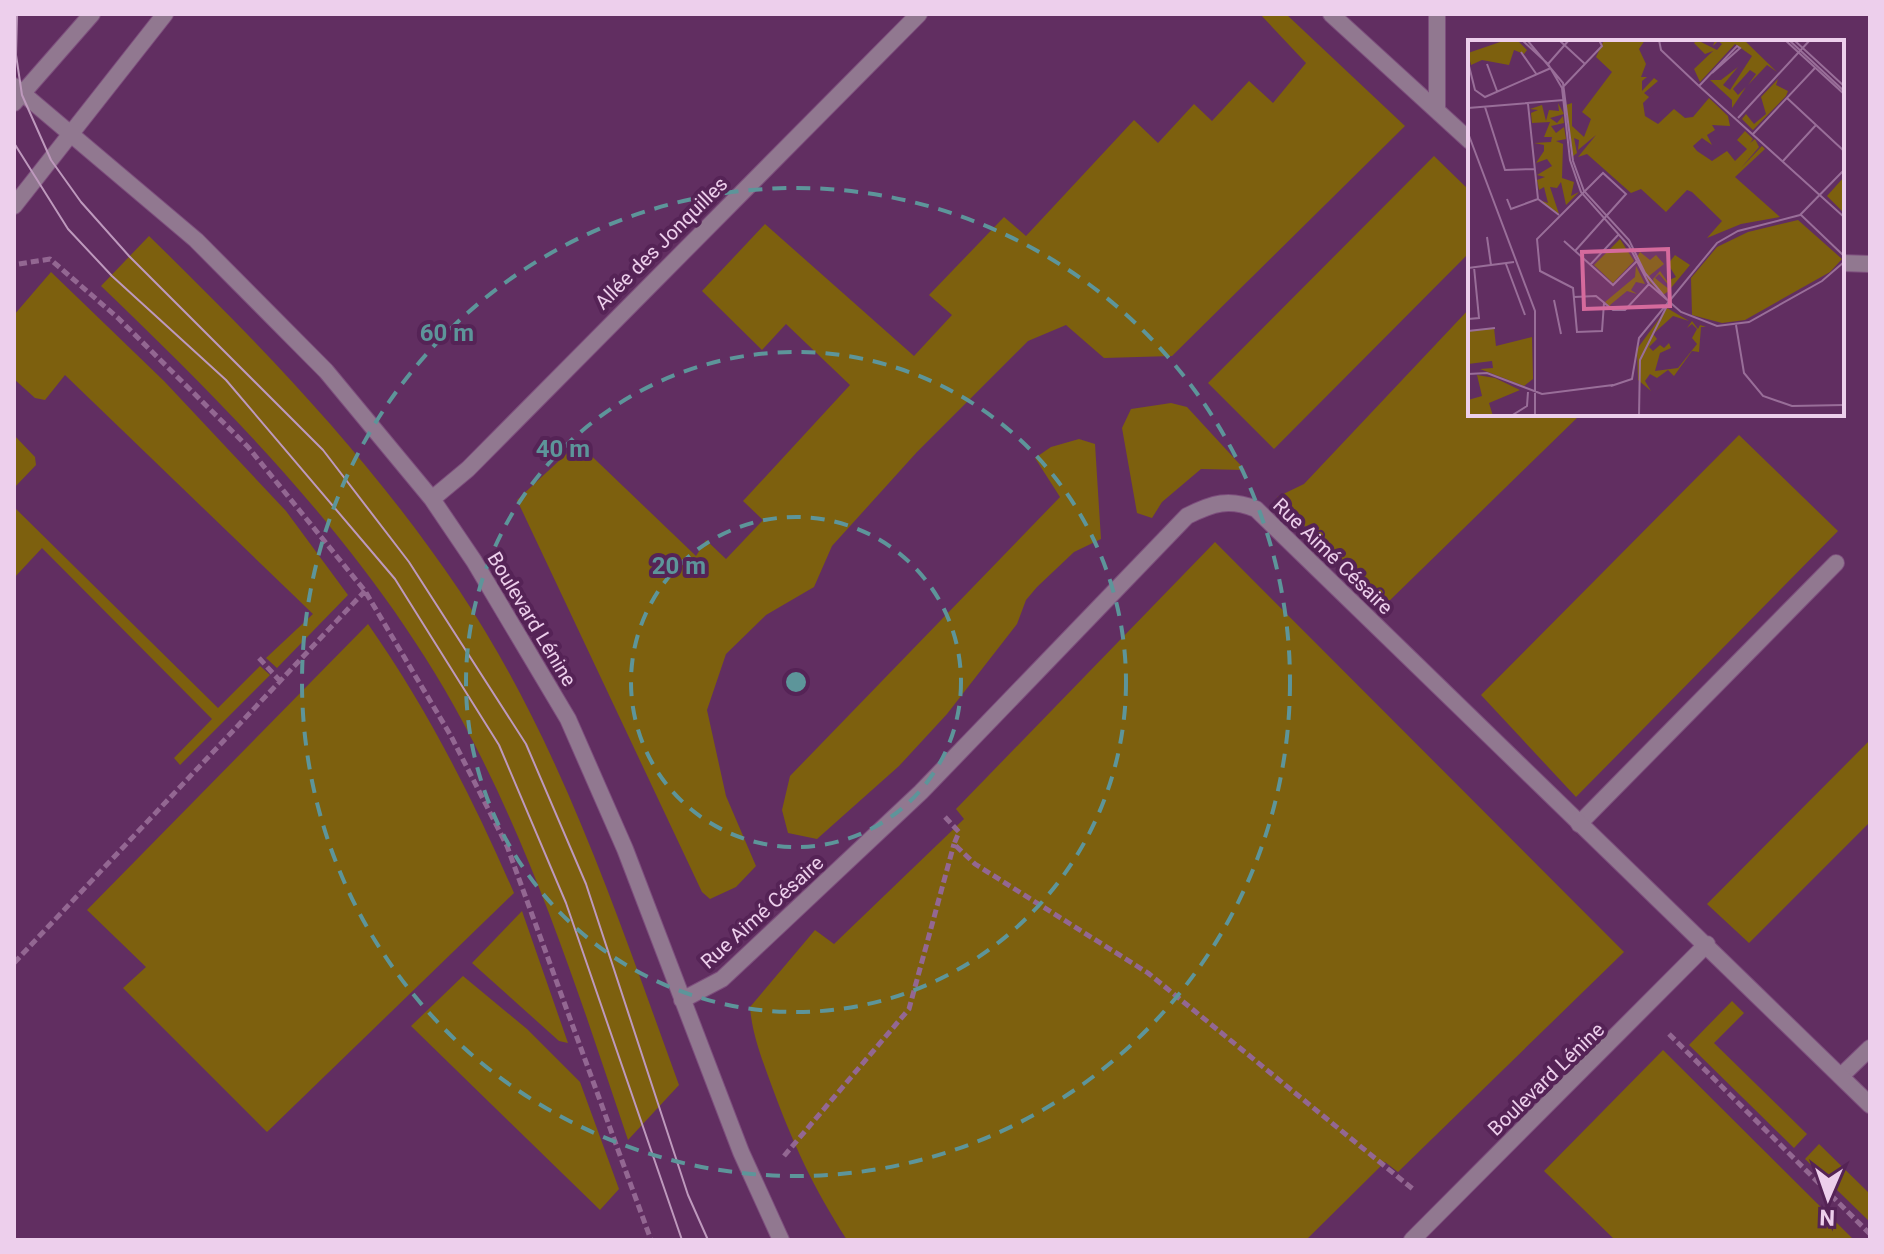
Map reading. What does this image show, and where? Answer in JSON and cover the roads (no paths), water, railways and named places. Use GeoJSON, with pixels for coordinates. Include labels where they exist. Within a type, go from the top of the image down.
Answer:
{"type":"FeatureCollection","features":[{"type":"Feature","properties":{"kind":"street"},"geometry":{"type":"LineString","coordinates":[[17,95],[92,14]]}},
{"type":"Feature","properties":{"kind":"street"},"geometry":{"type":"LineString","coordinates":[[14,206],[165,14]]}},
{"type":"Feature","properties":{"kind":"street","name":"Allée des Jonquilles"},"geometry":{"type":"LineString","coordinates":[[432,499],[468,469],[919,14]]}},
{"type":"Feature","properties":{"kind":"street"},"geometry":{"type":"LineString","coordinates":[[1331,14],[1468,139]]}},
{"type":"Feature","properties":{"kind":"street"},"geometry":{"type":"LineString","coordinates":[[1437,14],[1437,110]]}},
{"type":"Feature","properties":{"kind":"street","name":"Boulevard Lénine"},"geometry":{"type":"LineString","coordinates":[[17,95],[72,135],[216,259],[326,371],[432,499],[474,561],[568,719],[625,849],[741,1152],[781,1240]]}},
{"type":"Feature","properties":{"kind":"street"},"geometry":{"type":"LineString","coordinates":[[1844,263],[1870,264]]}},
{"type":"Feature","properties":{"kind":"street","name":"Rue Aimé Césaire"},"geometry":{"type":"LineString","coordinates":[[682,1000],[722,979],[921,792],[1187,516],[1212,503],[1235,501],[1256,509],[1870,1105]]}},
{"type":"Feature","properties":{"kind":"street"},"geometry":{"type":"LineString","coordinates":[[1579,824],[1836,563]]}},
{"type":"Feature","properties":{"kind":"street","name":"Boulevard Lénine"},"geometry":{"type":"LineString","coordinates":[[1412,1240],[1707,944]]}},
{"type":"Feature","properties":{"kind":"street"},"geometry":{"type":"LineString","coordinates":[[1841,1076],[1870,1048]]}},
{"type":"Feature","properties":{"kind":"tram line"},"geometry":{"type":"LineString","coordinates":[[17,14],[16,55],[22,95],[51,160],[81,202],[129,256],[323,450],[409,562],[526,744],[586,884],[688,1195],[708,1240]]}},
{"type":"Feature","properties":{"kind":"tram line"},"geometry":{"type":"LineString","coordinates":[[14,143],[68,229],[112,276],[226,380],[395,579],[499,745],[566,903],[682,1240]]}}]}
